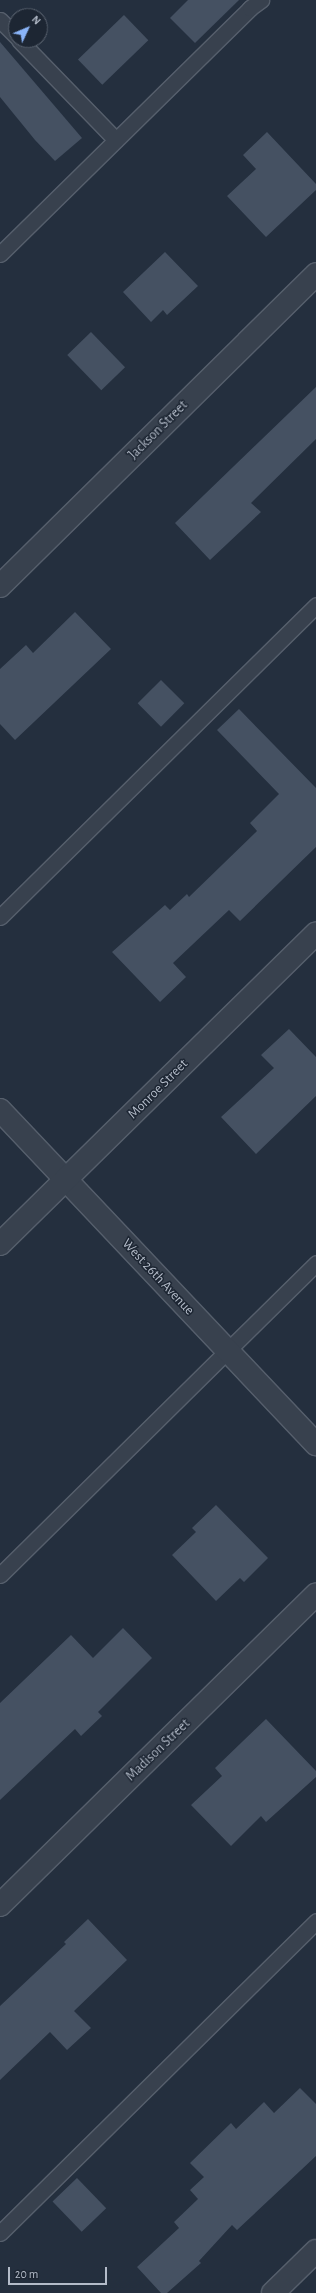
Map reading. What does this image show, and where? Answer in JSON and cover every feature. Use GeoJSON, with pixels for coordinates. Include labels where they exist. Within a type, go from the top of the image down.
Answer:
{"type":"FeatureCollection","features":[{"type":"Feature","properties":{"kind":"street","name":"Jackson Street"},"geometry":{"type":"LineString","coordinates":[[0,586],[316,274]]}},
{"type":"Feature","properties":{"kind":"street","name":"Monroe Street"},"geometry":{"type":"LineString","coordinates":[[0,1244],[316,933]]}},
{"type":"Feature","properties":{"kind":"street","name":"West 26th Avenue"},"geometry":{"type":"LineString","coordinates":[[0,1110],[316,1444]]}},
{"type":"Feature","properties":{"kind":"street","name":"Madison Street"},"geometry":{"type":"LineString","coordinates":[[0,1905],[316,1595]]}},
{"type":"Feature","properties":{"kind":"street"},"geometry":{"type":"LineString","coordinates":[[273,2293],[316,2251]]}},
{"type":"Feature","properties":{"kind":"lane"},"geometry":{"type":"LineString","coordinates":[[0,254],[250,8],[261,0]]}},
{"type":"Feature","properties":{"kind":"lane"},"geometry":{"type":"LineString","coordinates":[[0,20],[8,28]]}},
{"type":"Feature","properties":{"kind":"lane"},"geometry":{"type":"LineString","coordinates":[[28,48],[116,140]]}},
{"type":"Feature","properties":{"kind":"lane"},"geometry":{"type":"LineString","coordinates":[[0,918],[316,605]]}},
{"type":"Feature","properties":{"kind":"lane"},"geometry":{"type":"LineString","coordinates":[[0,1575],[316,1263]]}},
{"type":"Feature","properties":{"kind":"lane"},"geometry":{"type":"LineString","coordinates":[[0,2233],[316,1921]]}},
{"type":"Feature","properties":{"kind":"building"},"geometry":{"type":"Polygon","coordinates":[[[188,0],[239,0],[195,43],[170,18],[188,0]]]}},
{"type":"Feature","properties":{"kind":"building"},"geometry":{"type":"Polygon","coordinates":[[[124,15],[148,40],[102,85],[78,59],[124,15]]]}},
{"type":"Feature","properties":{"kind":"building"},"geometry":{"type":"Polygon","coordinates":[[[0,42],[82,138],[55,161],[35,140],[0,97],[0,42]]]}},
{"type":"Feature","properties":{"kind":"building"},"geometry":{"type":"Polygon","coordinates":[[[267,132],[316,184],[316,190],[266,237],[227,196],[256,169],[243,155],[267,132]]]}},
{"type":"Feature","properties":{"kind":"building"},"geometry":{"type":"Polygon","coordinates":[[[165,252],[198,286],[167,315],[163,310],[151,322],[123,292],[165,252]]]}},
{"type":"Feature","properties":{"kind":"building"},"geometry":{"type":"Polygon","coordinates":[[[91,332],[125,367],[101,390],[67,355],[91,332]]]}},
{"type":"Feature","properties":{"kind":"building"},"geometry":{"type":"Polygon","coordinates":[[[316,387],[316,439],[251,503],[261,512],[210,560],[175,523],[316,387]]]}},
{"type":"Feature","properties":{"kind":"building"},"geometry":{"type":"Polygon","coordinates":[[[75,612],[111,649],[15,740],[0,724],[0,669],[26,645],[33,653],[75,612]]]}},
{"type":"Feature","properties":{"kind":"building"},"geometry":{"type":"Polygon","coordinates":[[[161,680],[184,703],[161,727],[138,703],[161,680]]]}},
{"type":"Feature","properties":{"kind":"building"},"geometry":{"type":"Polygon","coordinates":[[[239,709],[316,788],[316,847],[240,921],[229,910],[173,963],[186,977],[160,1002],[112,952],[165,905],[170,910],[187,894],[189,897],[257,831],[250,823],[279,794],[217,730],[239,709]]]}},
{"type":"Feature","properties":{"kind":"building"},"geometry":{"type":"Polygon","coordinates":[[[289,1029],[316,1057],[316,1096],[256,1154],[221,1117],[274,1068],[261,1055],[289,1029]]]}},
{"type":"Feature","properties":{"kind":"building"},"geometry":{"type":"Polygon","coordinates":[[[216,1505],[268,1558],[244,1582],[240,1578],[216,1601],[172,1555],[196,1532],[192,1528],[216,1505]]]}},
{"type":"Feature","properties":{"kind":"building"},"geometry":{"type":"Polygon","coordinates":[[[123,1628],[152,1658],[98,1712],[102,1716],[81,1736],[75,1729],[0,1800],[0,1703],[71,1635],[93,1658],[123,1628]]]}},
{"type":"Feature","properties":{"kind":"building"},"geometry":{"type":"Polygon","coordinates":[[[266,1719],[316,1771],[316,1777],[266,1822],[261,1816],[231,1846],[191,1805],[222,1776],[215,1768],[266,1719]]]}},
{"type":"Feature","properties":{"kind":"building"},"geometry":{"type":"Polygon","coordinates":[[[88,1919],[127,1960],[74,2011],[91,2028],[67,2050],[50,2032],[0,2080],[0,2006],[66,1944],[64,1942],[88,1919]]]}},
{"type":"Feature","properties":{"kind":"building"},"geometry":{"type":"Polygon","coordinates":[[[300,2088],[316,2104],[316,2156],[237,2230],[232,2225],[199,2261],[201,2263],[167,2293],[161,2293],[137,2267],[179,2228],[174,2222],[198,2199],[190,2190],[204,2177],[190,2163],[231,2123],[236,2129],[264,2102],[274,2113],[300,2088]]]}},
{"type":"Feature","properties":{"kind":"building"},"geometry":{"type":"Polygon","coordinates":[[[77,2178],[106,2208],[82,2232],[53,2202],[77,2178]]]}}]}
